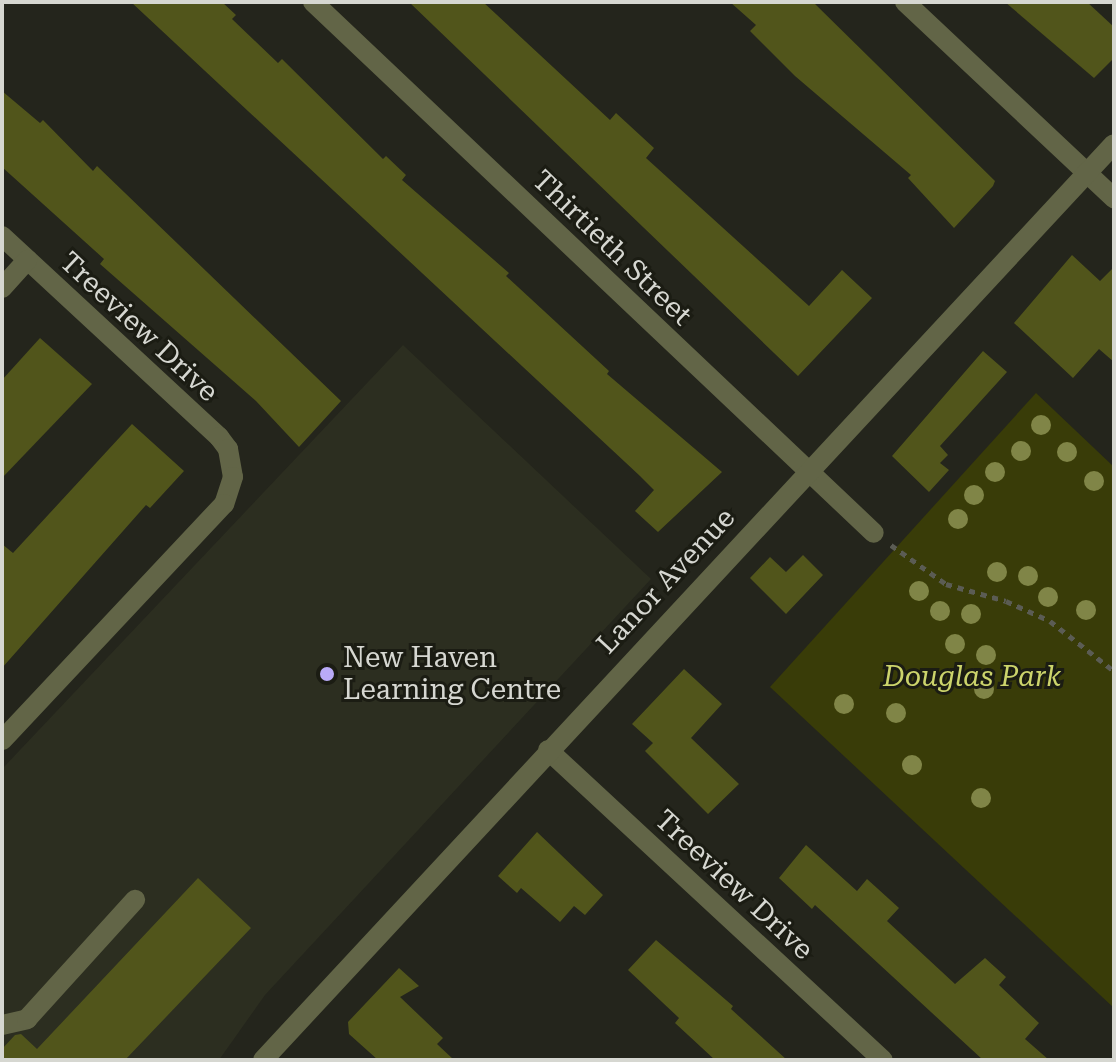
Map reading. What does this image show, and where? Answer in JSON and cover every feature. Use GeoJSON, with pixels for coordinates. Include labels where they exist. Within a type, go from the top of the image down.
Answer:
{"type":"FeatureCollection","features":[{"type":"Feature","properties":{"kind":"street","name":"Thirtieth Street"},"geometry":{"type":"LineString","coordinates":[[313,2],[874,533]]}},
{"type":"Feature","properties":{"kind":"street"},"geometry":{"type":"LineString","coordinates":[[905,2],[1114,198]]}},
{"type":"Feature","properties":{"kind":"street","name":"Lanor Avenue"},"geometry":{"type":"LineString","coordinates":[[276,1055],[548,750],[806,470],[1114,144]]}},
{"type":"Feature","properties":{"kind":"street","name":"Treeview Drive"},"geometry":{"type":"LineString","coordinates":[[2,236],[219,437],[232,463],[231,491],[224,504],[2,740]]}},
{"type":"Feature","properties":{"kind":"street"},"geometry":{"type":"LineString","coordinates":[[2,288],[27,260]]}},
{"type":"Feature","properties":{"kind":"street","name":"Treeview Drive"},"geometry":{"type":"LineString","coordinates":[[548,750],[883,1060]]}},
{"type":"Feature","properties":{"kind":"street"},"geometry":{"type":"LineString","coordinates":[[2,1025],[27,1019],[135,900]]}},
{"type":"Feature","properties":{"kind":"path"},"geometry":{"type":"LineString","coordinates":[[874,533],[946,584],[1006,601],[1050,621],[1114,671]]}},
{"type":"Feature","properties":{"kind":"shaded area","name":"New Haven Learning Centre"},"geometry":{"type":"Polygon","coordinates":[[[403,345],[651,579],[265,995],[219,1060],[2,1060],[2,769],[403,345]]]}},
{"type":"Feature","properties":{"kind":"green space","name":"Douglas Park"},"geometry":{"type":"Polygon","coordinates":[[[1036,393],[1114,467],[1114,1008],[770,687],[1036,393]]]}},
{"type":"Feature","properties":{"kind":"building"},"geometry":{"type":"Polygon","coordinates":[[[131,2],[222,2],[236,15],[232,19],[278,63],[282,59],[383,159],[386,156],[406,175],[402,180],[509,273],[506,276],[609,371],[607,374],[722,472],[658,532],[635,511],[654,490],[131,2]]]}},
{"type":"Feature","properties":{"kind":"building"},"geometry":{"type":"Polygon","coordinates":[[[409,2],[483,2],[610,120],[616,113],[654,148],[646,158],[809,306],[842,270],[872,298],[798,376],[409,2]]]}},
{"type":"Feature","properties":{"kind":"building"},"geometry":{"type":"Polygon","coordinates":[[[730,2],[813,2],[995,181],[993,186],[954,228],[908,178],[911,175],[795,76],[750,31],[756,25],[730,2]]]}},
{"type":"Feature","properties":{"kind":"building"},"geometry":{"type":"Polygon","coordinates":[[[1005,2],[1087,2],[1114,27],[1114,58],[1094,78],[1005,2]]]}},
{"type":"Feature","properties":{"kind":"building"},"geometry":{"type":"Polygon","coordinates":[[[2,91],[40,123],[43,120],[93,171],[97,166],[341,401],[299,447],[256,401],[100,264],[104,259],[2,167],[2,91]]]}},
{"type":"Feature","properties":{"kind":"building"},"geometry":{"type":"Polygon","coordinates":[[[1072,255],[1100,281],[1114,267],[1114,362],[1099,349],[1073,378],[1014,323],[1072,255]]]}},
{"type":"Feature","properties":{"kind":"building"},"geometry":{"type":"Polygon","coordinates":[[[40,338],[92,384],[2,478],[2,380],[40,338]]]}},
{"type":"Feature","properties":{"kind":"building"},"geometry":{"type":"Polygon","coordinates":[[[983,351],[1007,372],[940,446],[948,455],[940,463],[949,470],[929,492],[892,456],[983,351]]]}},
{"type":"Feature","properties":{"kind":"building"},"geometry":{"type":"Polygon","coordinates":[[[132,424],[184,471],[150,508],[146,505],[2,668],[2,544],[13,553],[132,424]]]}},
{"type":"Feature","properties":{"kind":"building"},"geometry":{"type":"Polygon","coordinates":[[[803,555],[823,575],[786,614],[750,578],[770,557],[786,572],[803,555]]]}},
{"type":"Feature","properties":{"kind":"building"},"geometry":{"type":"Polygon","coordinates":[[[684,669],[722,704],[691,738],[739,784],[708,814],[645,751],[653,743],[632,724],[684,669]]]}},
{"type":"Feature","properties":{"kind":"building"},"geometry":{"type":"Polygon","coordinates":[[[537,832],[603,895],[585,915],[574,906],[560,922],[521,888],[517,893],[498,876],[537,832]]]}},
{"type":"Feature","properties":{"kind":"building"},"geometry":{"type":"Polygon","coordinates":[[[806,845],[857,891],[867,879],[899,908],[887,921],[955,984],[985,958],[1006,977],[999,985],[1039,1023],[1025,1039],[1049,1060],[983,1060],[815,905],[812,909],[779,878],[806,845]]]}},
{"type":"Feature","properties":{"kind":"building"},"geometry":{"type":"Polygon","coordinates":[[[198,878],[251,928],[125,1060],[2,1060],[2,1049],[15,1035],[21,1034],[37,1049],[198,878]]]}},
{"type":"Feature","properties":{"kind":"building"},"geometry":{"type":"Polygon","coordinates":[[[656,940],[733,1006],[731,1009],[787,1060],[715,1060],[675,1023],[679,1018],[628,970],[656,940]]]}},
{"type":"Feature","properties":{"kind":"building"},"geometry":{"type":"Polygon","coordinates":[[[399,968],[419,986],[400,997],[443,1038],[437,1044],[454,1060],[378,1060],[349,1034],[348,1022],[399,968]]]}},
{"type":"Feature","properties":{"kind":"place","name":"New Haven Learning Centre"},"geometry":{"type":"Point","coordinates":[327,674]}}]}
